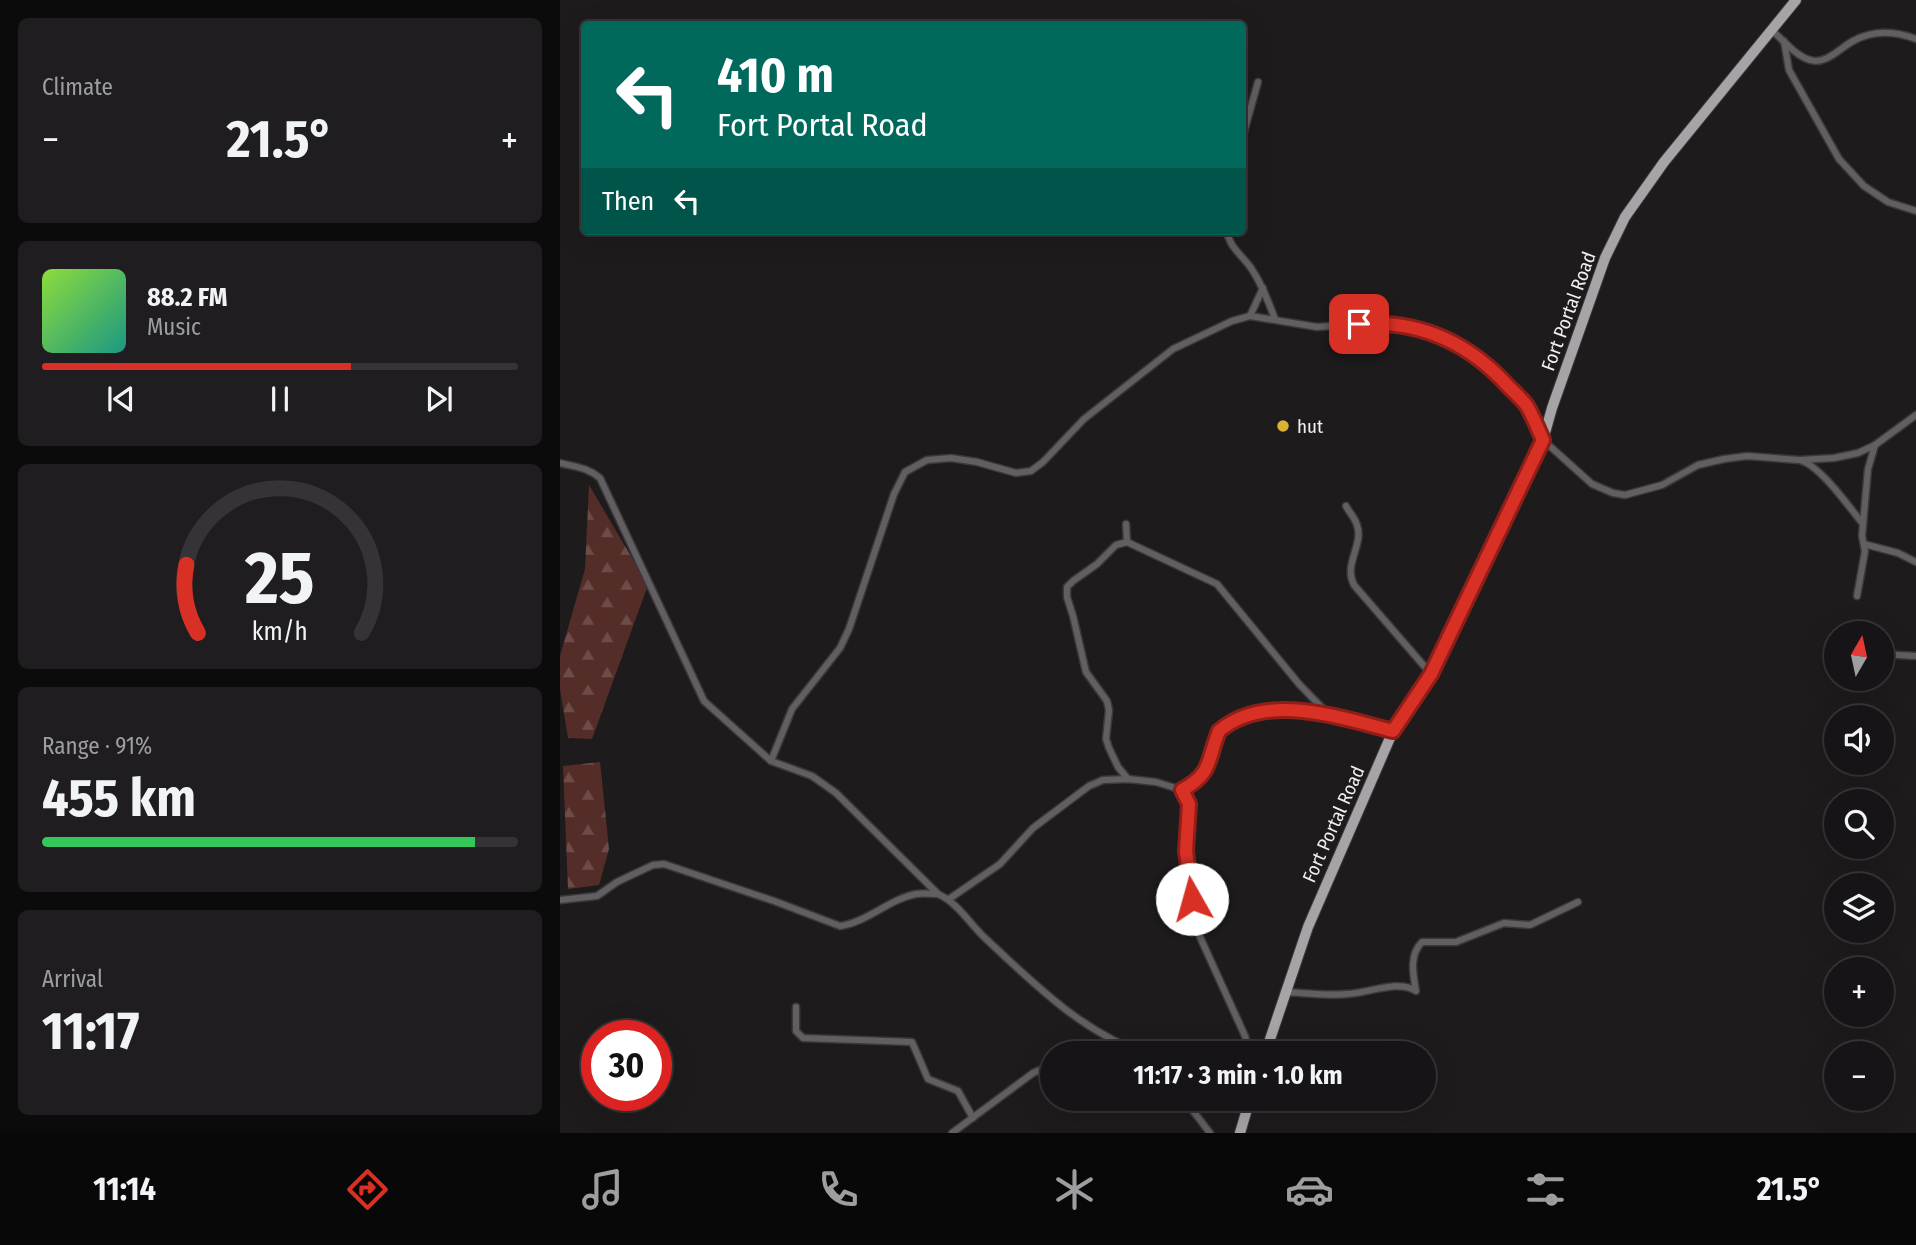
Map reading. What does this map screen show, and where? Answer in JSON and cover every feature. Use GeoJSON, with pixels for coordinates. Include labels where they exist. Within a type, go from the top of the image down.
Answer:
{"type":"FeatureCollection","features":[{"type":"Feature","properties":{"kind":"main road","name":"Fort Portal Road"},"geometry":{"type":"LineString","coordinates":[[1269,1041],[1284,992],[1324,888],[1393,731],[1431,674],[1543,440],[1605,258],[1625,217],[1671,152],[1796,0]]}},
{"type":"Feature","properties":{"kind":"main road"},"geometry":{"type":"LineString","coordinates":[[1240,1133],[1247,1111]]}},
{"type":"Feature","properties":{"kind":"street"},"geometry":{"type":"LineString","coordinates":[[1771,30],[1806,59],[1814,61],[1825,60],[1867,35],[1887,32],[1916,39]]}},
{"type":"Feature","properties":{"kind":"street"},"geometry":{"type":"LineString","coordinates":[[1784,41],[1789,70],[1839,159],[1864,186],[1888,202],[1916,211]]}},
{"type":"Feature","properties":{"kind":"street"},"geometry":{"type":"LineString","coordinates":[[1246,125],[1258,82]]}},
{"type":"Feature","properties":{"kind":"street"},"geometry":{"type":"LineString","coordinates":[[1228,235],[1229,241],[1250,266],[1263,288],[1275,319]]}},
{"type":"Feature","properties":{"kind":"street"},"geometry":{"type":"LineString","coordinates":[[1250,316],[1263,288]]}},
{"type":"Feature","properties":{"kind":"street"},"geometry":{"type":"LineString","coordinates":[[771,761],[792,709],[839,648],[849,629],[894,494],[905,472],[927,460],[951,458],[1016,472],[1031,471],[1084,419],[1173,349],[1232,321],[1250,316],[1317,327],[1374,323],[1455,341],[1492,368],[1526,406],[1543,440],[1592,484],[1625,495],[1662,485],[1708,462],[1747,456],[1799,460],[1834,458],[1858,453],[1916,415]]}},
{"type":"Feature","properties":{"kind":"street"},"geometry":{"type":"LineString","coordinates":[[1857,596],[1865,551],[1863,524],[1868,469],[1875,444]]}},
{"type":"Feature","properties":{"kind":"street"},"geometry":{"type":"LineString","coordinates":[[1799,460],[1809,463],[1833,486],[1863,524]]}},
{"type":"Feature","properties":{"kind":"street"},"geometry":{"type":"LineString","coordinates":[[560,463],[582,467],[600,478],[678,643],[698,693],[711,710],[771,761],[812,776],[836,793],[938,894],[949,899],[979,933],[1051,998],[1115,1041]]}},
{"type":"Feature","properties":{"kind":"street"},"geometry":{"type":"LineString","coordinates":[[1346,506],[1357,524],[1358,531],[1350,571],[1354,585],[1431,674]]}},
{"type":"Feature","properties":{"kind":"street"},"geometry":{"type":"LineString","coordinates":[[1126,524],[1127,542]]}},
{"type":"Feature","properties":{"kind":"street"},"geometry":{"type":"LineString","coordinates":[[1128,779],[1118,767],[1106,739],[1109,710],[1107,701],[1086,671],[1067,597],[1068,587],[1073,581],[1097,564],[1116,545],[1127,542],[1217,584],[1329,715]]}},
{"type":"Feature","properties":{"kind":"street"},"geometry":{"type":"LineString","coordinates":[[1864,544],[1898,553],[1916,562]]}},
{"type":"Feature","properties":{"kind":"street"},"geometry":{"type":"LineString","coordinates":[[1894,655],[1916,656]]}},
{"type":"Feature","properties":{"kind":"street"},"geometry":{"type":"LineString","coordinates":[[1182,790],[1203,776],[1219,731],[1224,726],[1262,711],[1329,715],[1393,731]]}},
{"type":"Feature","properties":{"kind":"street"},"geometry":{"type":"LineString","coordinates":[[1112,779],[1118,767]]}},
{"type":"Feature","properties":{"kind":"street"},"geometry":{"type":"LineString","coordinates":[[949,899],[1000,864],[1025,836],[1089,786],[1112,779],[1128,779],[1156,782],[1182,790],[1189,804],[1186,851],[1195,926],[1246,1041]]}},
{"type":"Feature","properties":{"kind":"street"},"geometry":{"type":"LineString","coordinates":[[560,900],[597,895],[653,865],[664,864],[838,926],[849,925],[868,917],[907,896],[918,893],[938,894]]}},
{"type":"Feature","properties":{"kind":"street"},"geometry":{"type":"LineString","coordinates":[[1284,992],[1346,995],[1394,987],[1412,988],[1416,991],[1413,956],[1422,942],[1456,942],[1504,923],[1530,925],[1578,902]]}},
{"type":"Feature","properties":{"kind":"street"},"geometry":{"type":"LineString","coordinates":[[796,1007],[796,1031],[803,1038],[912,1042],[928,1079],[958,1091],[973,1118]]}},
{"type":"Feature","properties":{"kind":"street"},"geometry":{"type":"LineString","coordinates":[[952,1133],[1040,1070]]}},
{"type":"Feature","properties":{"kind":"street"},"geometry":{"type":"LineString","coordinates":[[1193,1111],[1210,1133]]}},
{"type":"Feature","properties":{"kind":"green space"},"geometry":{"type":"Polygon","coordinates":[[[589,485],[648,585],[592,739],[568,738],[560,689],[560,656],[585,569],[589,485]]]}},
{"type":"Feature","properties":{"kind":"green space"},"geometry":{"type":"Polygon","coordinates":[[[600,762],[609,849],[599,885],[568,889],[563,766],[600,762]]]}},
{"type":"Feature","properties":{"kind":"place","name":"hut"},"geometry":{"type":"Point","coordinates":[1283,426]}},
{"type":"Feature","properties":{"kind":"route"},"geometry":{"type":"LineString","coordinates":[[1192,899],[1186,851],[1189,804],[1182,790],[1203,776],[1219,731],[1246,716],[1277,710],[1329,715],[1393,731],[1431,674],[1543,440],[1526,406],[1492,368],[1455,341],[1405,328],[1374,323],[1359,324]]}}]}
